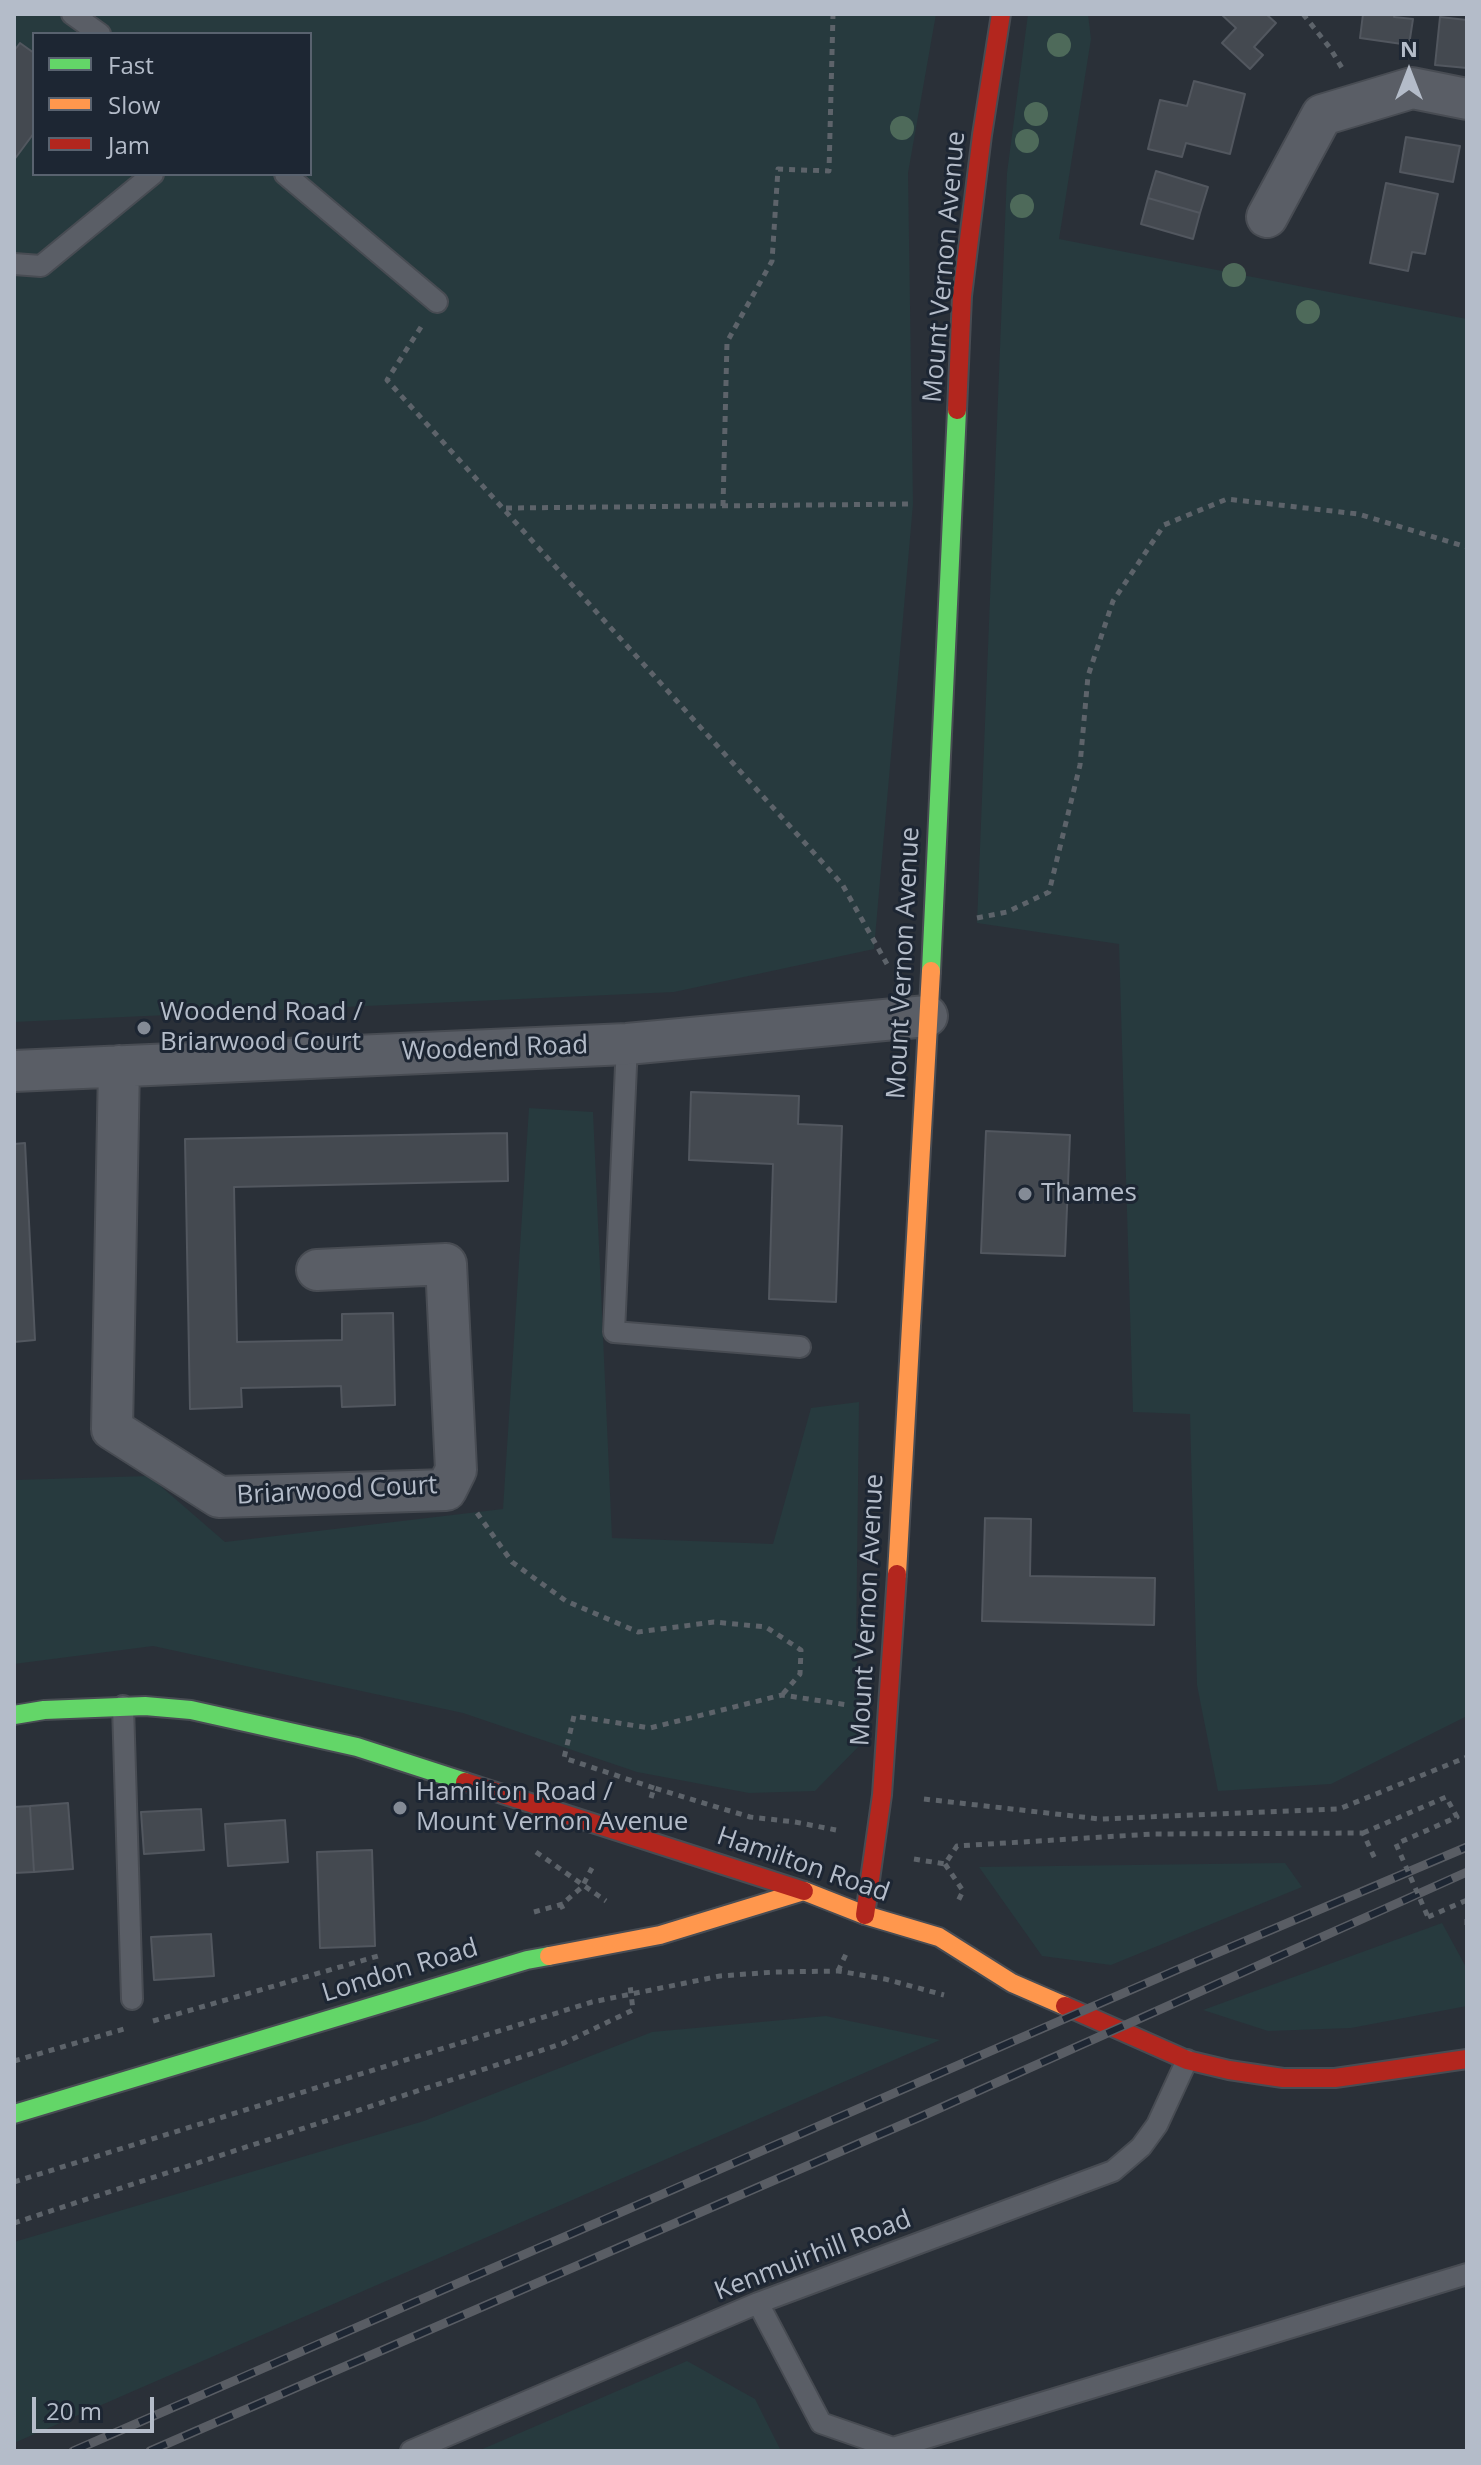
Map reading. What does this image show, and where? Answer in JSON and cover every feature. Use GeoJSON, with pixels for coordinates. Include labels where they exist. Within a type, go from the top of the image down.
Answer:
{"type":"FeatureCollection","features":[{"type":"Feature","properties":{"kind":"main road","name":"Mount Vernon Avenue"},"geometry":{"type":"LineString","coordinates":[[865,1915],[882,1795],[889,1707],[933,927],[962,296],[1001,14]]}},
{"type":"Feature","properties":{"kind":"main road","name":"Hamilton Road"},"geometry":{"type":"LineString","coordinates":[[14,1715],[44,1710],[123,1706],[191,1710],[357,1747],[939,1937],[1012,1983],[1187,2060],[1229,2070],[1283,2078],[1335,2078],[1467,2059]]}},
{"type":"Feature","properties":{"kind":"main road","name":"London Road"},"geometry":{"type":"LineString","coordinates":[[14,2114],[527,1960],[660,1935],[804,1891]]}},
{"type":"Feature","properties":{"kind":"street"},"geometry":{"type":"LineString","coordinates":[[1267,217],[1322,115],[1412,88],[1467,99]]}},
{"type":"Feature","properties":{"kind":"street","name":"Woodend Road"},"geometry":{"type":"LineString","coordinates":[[14,1071],[627,1044],[927,1016]]}},
{"type":"Feature","properties":{"kind":"street","name":"Briarwood Court"},"geometry":{"type":"LineString","coordinates":[[119,1066],[112,1429],[219,1497],[446,1490],[456,1470],[446,1264],[317,1270]]}},
{"type":"Feature","properties":{"kind":"lane"},"geometry":{"type":"LineString","coordinates":[[72,14],[97,32]]}},
{"type":"Feature","properties":{"kind":"lane"},"geometry":{"type":"LineString","coordinates":[[14,264],[41,266],[151,176]]}},
{"type":"Feature","properties":{"kind":"lane"},"geometry":{"type":"LineString","coordinates":[[287,176],[437,302]]}},
{"type":"Feature","properties":{"kind":"lane"},"geometry":{"type":"LineString","coordinates":[[627,1044],[614,1332],[800,1347]]}},
{"type":"Feature","properties":{"kind":"lane"},"geometry":{"type":"LineString","coordinates":[[123,1706],[132,1999]]}},
{"type":"Feature","properties":{"kind":"lane","name":"Kenmuirhill Road"},"geometry":{"type":"LineString","coordinates":[[411,2451],[758,2303],[1113,2171],[1141,2147],[1157,2125],[1187,2060]]}},
{"type":"Feature","properties":{"kind":"lane"},"geometry":{"type":"LineString","coordinates":[[758,2303],[821,2423],[893,2448],[1467,2274]]}},
{"type":"Feature","properties":{"kind":"path"},"geometry":{"type":"LineString","coordinates":[[723,506],[727,342],[772,261],[778,169],[829,171],[833,14]]}},
{"type":"Feature","properties":{"kind":"path"},"geometry":{"type":"LineString","coordinates":[[1303,14],[1330,48]]}},
{"type":"Feature","properties":{"kind":"path"},"geometry":{"type":"LineString","coordinates":[[437,302],[387,380],[842,884],[889,968]]}},
{"type":"Feature","properties":{"kind":"path"},"geometry":{"type":"LineString","coordinates":[[933,927],[1007,912],[1049,892],[1080,765],[1088,676],[1113,601],[1164,525],[1227,499],[1358,514],[1467,547]]}},
{"type":"Feature","properties":{"kind":"path"},"geometry":{"type":"LineString","coordinates":[[505,508],[913,504]]}},
{"type":"Feature","properties":{"kind":"path"},"geometry":{"type":"LineString","coordinates":[[452,1479],[512,1562],[566,1601],[638,1632],[714,1622],[766,1627],[801,1650],[800,1674],[782,1695]]}},
{"type":"Feature","properties":{"kind":"path"},"geometry":{"type":"LineString","coordinates":[[654,1788],[564,1758],[574,1716],[650,1728],[782,1695],[840,1706]]}},
{"type":"Feature","properties":{"kind":"path"},"geometry":{"type":"LineString","coordinates":[[882,1795],[1100,1819],[1339,1809],[1467,1757]]}},
{"type":"Feature","properties":{"kind":"path"},"geometry":{"type":"LineString","coordinates":[[876,1839],[893,1856],[945,1864],[957,1846],[1152,1834],[1363,1833],[1446,1797],[1457,1817],[1396,1844],[1428,1917],[1467,1900]]}},
{"type":"Feature","properties":{"kind":"path"},"geometry":{"type":"LineString","coordinates":[[1363,1833],[1376,1861]]}},
{"type":"Feature","properties":{"kind":"path"},"geometry":{"type":"LineString","coordinates":[[525,1844],[582,1887],[660,1935]]}},
{"type":"Feature","properties":{"kind":"path"},"geometry":{"type":"LineString","coordinates":[[533,1912],[563,1904]]}},
{"type":"Feature","properties":{"kind":"path"},"geometry":{"type":"LineString","coordinates":[[143,2023],[383,1955]]}},
{"type":"Feature","properties":{"kind":"path"},"geometry":{"type":"LineString","coordinates":[[14,2182],[592,2002],[720,1976],[838,1971],[885,1979],[956,1999]]}},
{"type":"Feature","properties":{"kind":"path"},"geometry":{"type":"LineString","coordinates":[[14,2223],[564,2043],[633,2010],[632,1994]]}},
{"type":"Feature","properties":{"kind":"path"},"geometry":{"type":"LineString","coordinates":[[14,2061],[128,2028]]}},
{"type":"Feature","properties":{"kind":"green space"},"geometry":{"type":"Polygon","coordinates":[[[14,14],[936,14],[908,173],[913,504],[874,949],[674,992],[14,1022],[14,14]]]}},
{"type":"Feature","properties":{"kind":"green space"},"geometry":{"type":"Polygon","coordinates":[[[1028,14],[1088,14],[1091,39],[1059,239],[1467,319],[1467,1716],[1331,1784],[1218,1791],[1197,1685],[1190,1414],[1133,1412],[1119,944],[977,923],[1007,173],[1028,14]]]}},
{"type":"Feature","properties":{"kind":"green space"},"geometry":{"type":"Polygon","coordinates":[[[529,1108],[593,1112],[612,1538],[773,1544],[811,1408],[859,1402],[856,1648],[862,1743],[815,1791],[749,1793],[637,1772],[463,1713],[153,1646],[14,1664],[14,1480],[149,1476],[225,1542],[503,1509],[529,1108]]]}},
{"type":"Feature","properties":{"kind":"green space"},"geometry":{"type":"Polygon","coordinates":[[[1285,1863],[1302,1887],[1111,1965],[1042,1956],[979,1867],[1285,1863]]]}},
{"type":"Feature","properties":{"kind":"green space"},"geometry":{"type":"Polygon","coordinates":[[[1442,1923],[1467,1969],[1467,2006],[1351,2028],[1268,2031],[1203,2010],[1442,1923]]]}},
{"type":"Feature","properties":{"kind":"green space"},"geometry":{"type":"Polygon","coordinates":[[[826,2016],[940,2040],[14,2443],[14,2242],[424,2121],[652,2032],[826,2016]]]}},
{"type":"Feature","properties":{"kind":"green space"},"geometry":{"type":"Polygon","coordinates":[[[687,2361],[755,2399],[781,2451],[478,2451],[687,2361]]]}},
{"type":"Feature","properties":{"kind":"building"},"geometry":{"type":"Polygon","coordinates":[[[1221,14],[1266,14],[1276,23],[1254,47],[1263,55],[1250,69],[1222,43],[1236,28],[1221,14]]]}},
{"type":"Feature","properties":{"kind":"building"},"geometry":{"type":"Polygon","coordinates":[[[1363,14],[1395,14],[1394,17],[1413,19],[1409,45],[1360,38],[1363,14]]]}},
{"type":"Feature","properties":{"kind":"building"},"geometry":{"type":"Polygon","coordinates":[[[1440,17],[1467,20],[1467,68],[1435,65],[1440,17]]]}},
{"type":"Feature","properties":{"kind":"building"},"geometry":{"type":"Polygon","coordinates":[[[20,43],[32,52],[32,136],[14,160],[14,51],[20,43]]]}},
{"type":"Feature","properties":{"kind":"building"},"geometry":{"type":"Polygon","coordinates":[[[1194,81],[1245,94],[1230,154],[1186,143],[1182,157],[1148,149],[1160,100],[1187,106],[1194,81]]]}},
{"type":"Feature","properties":{"kind":"building"},"geometry":{"type":"Polygon","coordinates":[[[1406,137],[1460,146],[1453,182],[1400,172],[1406,137]]]}},
{"type":"Feature","properties":{"kind":"building"},"geometry":{"type":"Polygon","coordinates":[[[1156,171],[1208,187],[1200,213],[1148,198],[1156,171]]]}},
{"type":"Feature","properties":{"kind":"building"},"geometry":{"type":"Polygon","coordinates":[[[1386,183],[1438,194],[1425,254],[1412,252],[1408,271],[1370,263],[1386,183]]]}},
{"type":"Feature","properties":{"kind":"building"},"geometry":{"type":"Polygon","coordinates":[[[1148,198],[1200,213],[1193,239],[1141,224],[1148,198]]]}},
{"type":"Feature","properties":{"kind":"building"},"geometry":{"type":"Polygon","coordinates":[[[691,1092],[799,1096],[798,1124],[842,1126],[836,1302],[769,1299],[773,1164],[689,1160],[691,1092]]]}},
{"type":"Feature","properties":{"kind":"building","name":"Thames"},"geometry":{"type":"Polygon","coordinates":[[[986,1131],[1070,1135],[1065,1256],[981,1253],[986,1131]]]}},
{"type":"Feature","properties":{"kind":"building"},"geometry":{"type":"Polygon","coordinates":[[[507,1133],[508,1181],[234,1187],[237,1342],[342,1340],[342,1314],[393,1313],[395,1405],[342,1407],[341,1386],[241,1388],[242,1407],[190,1409],[185,1139],[507,1133]]]}},
{"type":"Feature","properties":{"kind":"building"},"geometry":{"type":"Polygon","coordinates":[[[25,1143],[35,1340],[14,1342],[14,1144],[25,1143]]]}},
{"type":"Feature","properties":{"kind":"building"},"geometry":{"type":"Polygon","coordinates":[[[985,1518],[1031,1519],[1030,1576],[1155,1578],[1154,1625],[982,1621],[985,1518]]]}},
{"type":"Feature","properties":{"kind":"building"},"geometry":{"type":"Polygon","coordinates":[[[68,1803],[73,1869],[34,1872],[30,1806],[68,1803]]]}},
{"type":"Feature","properties":{"kind":"building"},"geometry":{"type":"Polygon","coordinates":[[[30,1806],[34,1872],[14,1873],[14,1807],[30,1806]]]}},
{"type":"Feature","properties":{"kind":"building"},"geometry":{"type":"Polygon","coordinates":[[[201,1809],[204,1850],[144,1854],[141,1812],[201,1809]]]}},
{"type":"Feature","properties":{"kind":"building"},"geometry":{"type":"Polygon","coordinates":[[[285,1820],[288,1862],[228,1866],[225,1824],[285,1820]]]}},
{"type":"Feature","properties":{"kind":"building"},"geometry":{"type":"Polygon","coordinates":[[[372,1850],[375,1946],[320,1948],[317,1852],[372,1850]]]}},
{"type":"Feature","properties":{"kind":"building"},"geometry":{"type":"Polygon","coordinates":[[[211,1934],[214,1976],[154,1980],[151,1937],[211,1934]]]}},
{"type":"Feature","properties":{"kind":"railway"},"geometry":{"type":"LineString","coordinates":[[73,2451],[1174,1971],[1467,1847]]}},
{"type":"Feature","properties":{"kind":"railway"},"geometry":{"type":"LineString","coordinates":[[150,2451],[920,2117],[1467,1872]]}},
{"type":"Feature","properties":{"kind":"traffic: fast"},"geometry":{"type":"LineString","coordinates":[[931,971],[957,410]]}},
{"type":"Feature","properties":{"kind":"traffic: fast"},"geometry":{"type":"LineString","coordinates":[[14,1715],[44,1710],[145,1706],[191,1710],[357,1747],[465,1782]]}},
{"type":"Feature","properties":{"kind":"traffic: fast"},"geometry":{"type":"LineString","coordinates":[[14,2114],[549,1956]]}},
{"type":"Feature","properties":{"kind":"traffic: slow"},"geometry":{"type":"LineString","coordinates":[[897,1574],[931,971]]}},
{"type":"Feature","properties":{"kind":"traffic: slow"},"geometry":{"type":"LineString","coordinates":[[549,1956],[660,1935],[804,1891],[865,1915],[939,1937],[1012,1983],[1065,2006]]}},
{"type":"Feature","properties":{"kind":"traffic: jam"},"geometry":{"type":"LineString","coordinates":[[957,410],[962,296],[1001,14]]}},
{"type":"Feature","properties":{"kind":"traffic: jam"},"geometry":{"type":"LineString","coordinates":[[865,1915],[882,1795],[897,1574]]}},
{"type":"Feature","properties":{"kind":"traffic: jam"},"geometry":{"type":"LineString","coordinates":[[465,1782],[804,1891]]}},
{"type":"Feature","properties":{"kind":"traffic: jam"},"geometry":{"type":"LineString","coordinates":[[1065,2006],[1187,2060],[1283,2078],[1335,2078],[1467,2059]]}},
{"type":"Feature","properties":{"kind":"place","name":"Woodend Road / Briarwood Court"},"geometry":{"type":"Point","coordinates":[144,1028]}},
{"type":"Feature","properties":{"kind":"place","name":"Thames"},"geometry":{"type":"Point","coordinates":[1025,1194]}},
{"type":"Feature","properties":{"kind":"place","name":"Hamilton Road / Mount Vernon Avenue"},"geometry":{"type":"Point","coordinates":[400,1808]}}]}
